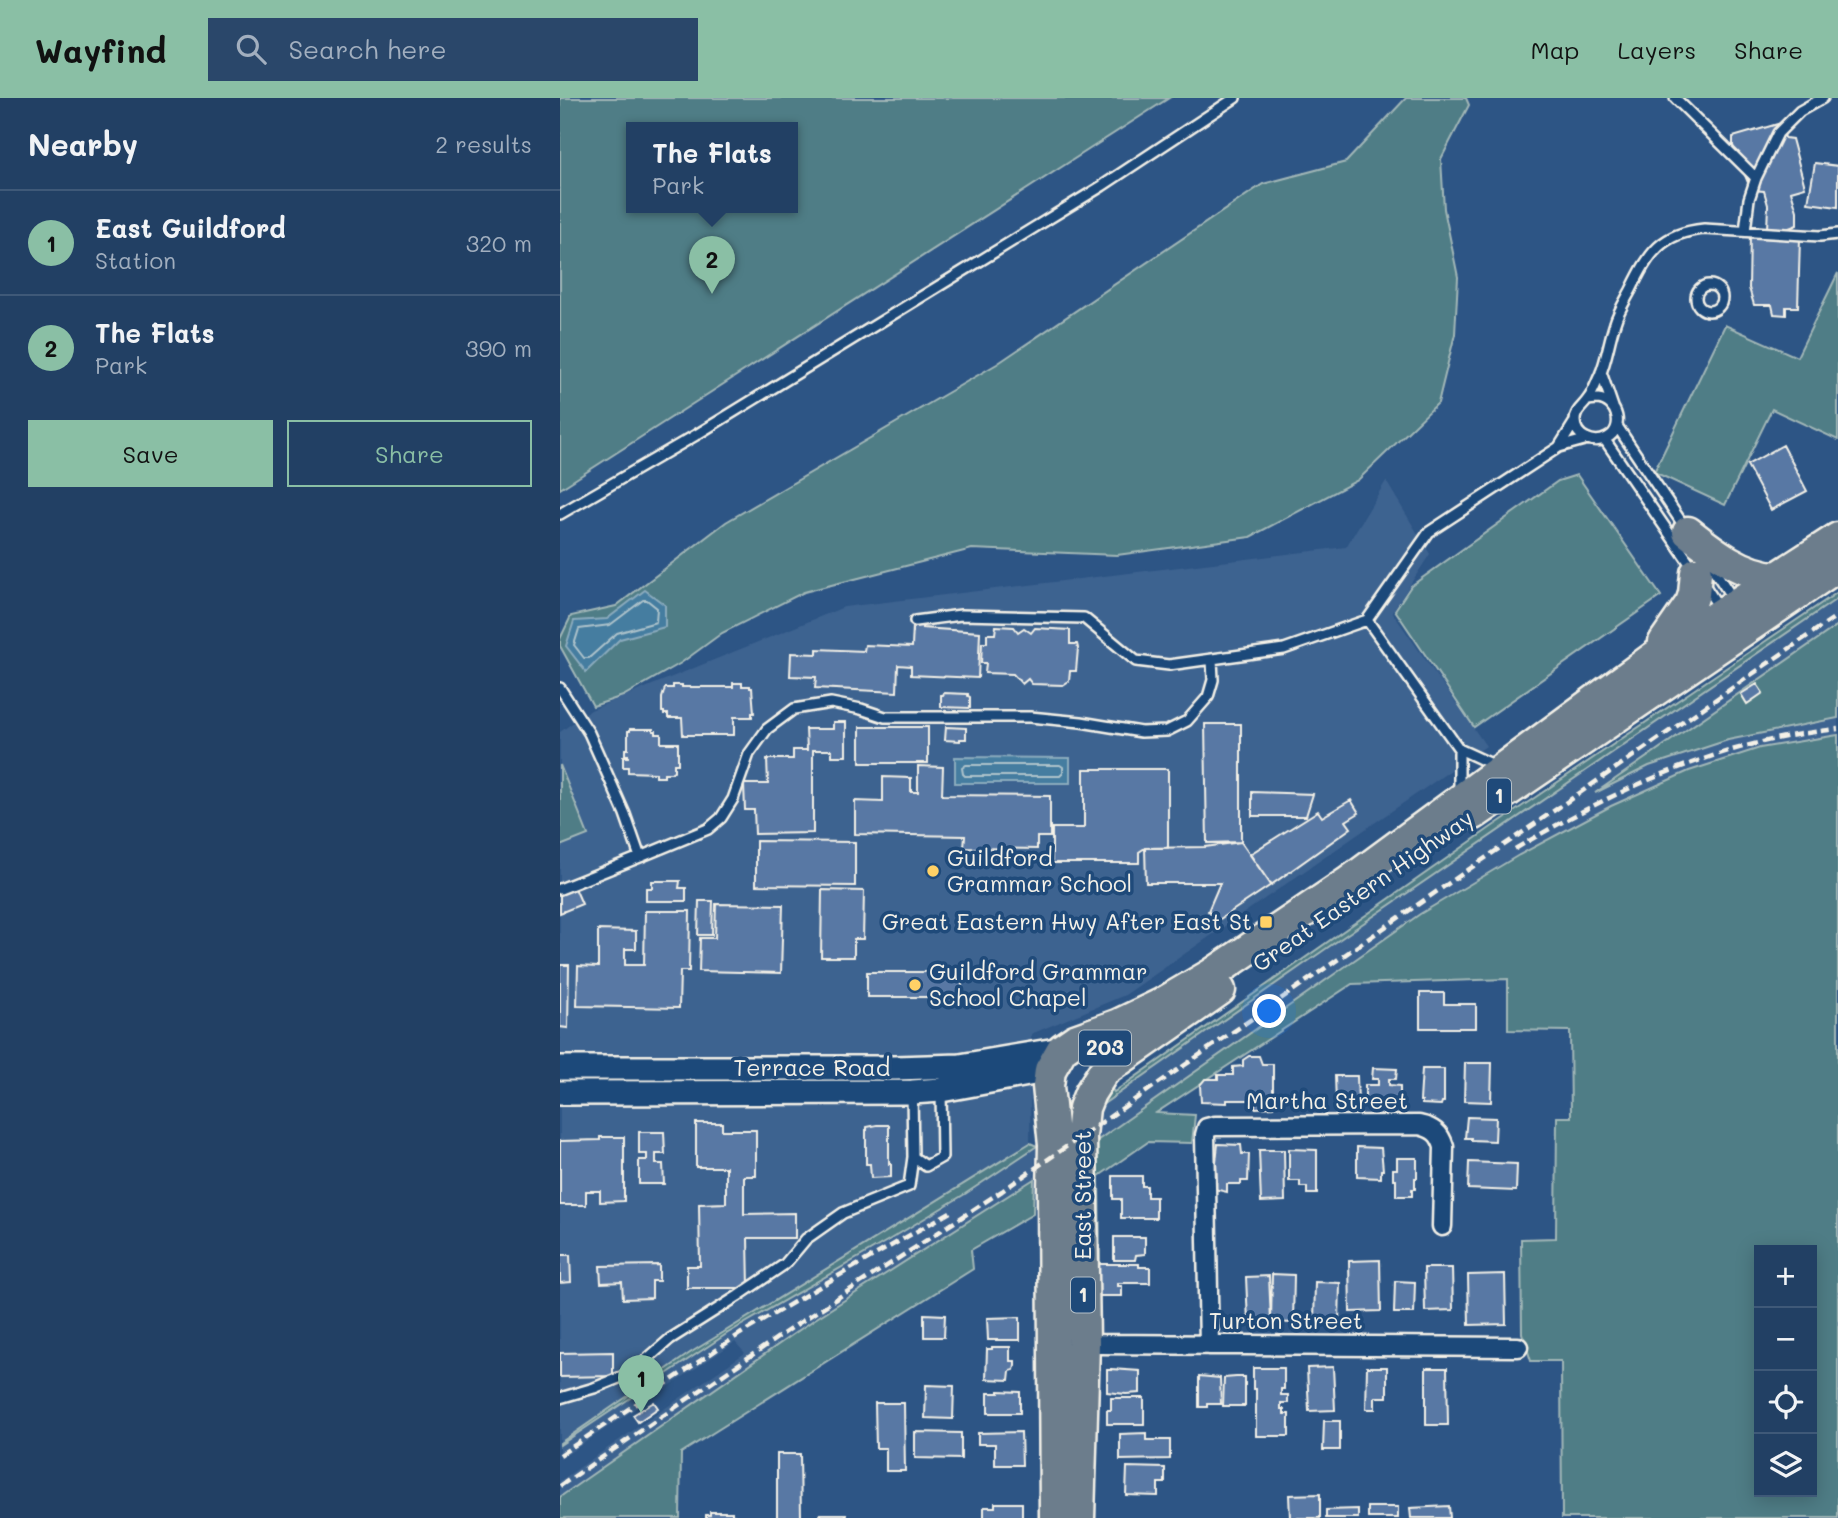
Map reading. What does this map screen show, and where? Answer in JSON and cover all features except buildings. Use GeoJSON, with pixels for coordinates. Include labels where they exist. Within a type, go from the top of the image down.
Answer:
{"type":"FeatureCollection","features":[{"type":"Feature","properties":{"kind":"highway"},"geometry":{"type":"LineString","coordinates":[[1688,532],[1710,550],[1742,568],[1758,575],[1777,577]]}},
{"type":"Feature","properties":{"kind":"highway","name":"Great Eastern Highway"},"geometry":{"type":"LineString","coordinates":[[1056,1060],[1081,1061],[1133,1033],[1159,1031],[1264,961],[1491,801],[1736,619],[1777,577],[1838,538]]}},
{"type":"Feature","properties":{"kind":"highway","name":"Great Eastern Highway"},"geometry":{"type":"LineString","coordinates":[[1056,1060],[1075,1040],[1161,1004],[1212,974],[1347,883],[1654,657],[1736,619],[1838,566]]}},
{"type":"Feature","properties":{"kind":"highway"},"geometry":{"type":"LineString","coordinates":[[1654,657],[1691,603],[1696,573]]}},
{"type":"Feature","properties":{"kind":"highway","name":"East Street"},"geometry":{"type":"LineString","coordinates":[[1079,1518],[1084,1343],[1081,1136],[1084,1108],[1104,1071],[1159,1031]]}},
{"type":"Feature","properties":{"kind":"highway","name":"East Street"},"geometry":{"type":"LineString","coordinates":[[1055,1518],[1054,1145],[1048,1091],[1056,1060]]}},
{"type":"Feature","properties":{"kind":"street","name":"Terrace Road"},"geometry":{"type":"LineString","coordinates":[[560,1068],[895,1068],[1056,1060]]}},
{"type":"Feature","properties":{"kind":"street","name":"Terrace Road"},"geometry":{"type":"LineString","coordinates":[[560,1093],[912,1092],[941,1090],[1056,1060]]}},
{"type":"Feature","properties":{"kind":"street","name":"Martha Street"},"geometry":{"type":"LineString","coordinates":[[1209,1345],[1207,1128],[1429,1127],[1437,1132],[1444,1147],[1443,1226]]}},
{"type":"Feature","properties":{"kind":"street","name":"Turton Street"},"geometry":{"type":"LineString","coordinates":[[1054,1342],[1518,1346]]}},
{"type":"Feature","properties":{"kind":"lane"},"geometry":{"type":"LineString","coordinates":[[560,514],[707,428],[1102,186],[1235,98]]}},
{"type":"Feature","properties":{"kind":"lane"},"geometry":{"type":"LineString","coordinates":[[1675,98],[1756,178]]}},
{"type":"Feature","properties":{"kind":"lane"},"geometry":{"type":"LineString","coordinates":[[1745,231],[1749,198],[1778,133],[1800,111],[1824,98]]}},
{"type":"Feature","properties":{"kind":"lane"},"geometry":{"type":"LineString","coordinates":[[1588,400],[1601,372],[1616,320],[1642,267],[1671,236],[1704,229],[1820,236],[1838,233]]}},
{"type":"Feature","properties":{"kind":"lane"},"geometry":{"type":"LineString","coordinates":[[1574,423],[1578,431],[1593,441],[1605,440],[1617,426],[1617,415],[1601,372]]}},
{"type":"Feature","properties":{"kind":"lane"},"geometry":{"type":"LineString","coordinates":[[1559,447],[1574,423],[1579,407],[1588,400],[1598,398],[1614,407]]}},
{"type":"Feature","properties":{"kind":"lane"},"geometry":{"type":"LineString","coordinates":[[1617,426],[1688,532],[1736,619]]}},
{"type":"Feature","properties":{"kind":"lane"},"geometry":{"type":"LineString","coordinates":[[915,621],[961,615],[1084,618],[1136,661],[1169,665],[1284,649],[1367,620],[1429,532],[1559,447],[1588,439]]}},
{"type":"Feature","properties":{"kind":"lane"},"geometry":{"type":"LineString","coordinates":[[1605,440],[1696,573],[1736,619]]}},
{"type":"Feature","properties":{"kind":"lane"},"geometry":{"type":"LineString","coordinates":[[1367,620],[1459,749],[1502,769]]}},
{"type":"Feature","properties":{"kind":"lane"},"geometry":{"type":"LineString","coordinates":[[560,889],[708,830],[721,818],[733,799],[749,754],[766,729],[794,709],[831,703],[885,717],[1030,717],[1142,732],[1167,731],[1187,721],[1208,697],[1213,680],[1212,659]]}},
{"type":"Feature","properties":{"kind":"lane"},"geometry":{"type":"LineString","coordinates":[[560,688],[589,733],[625,814],[640,858]]}},
{"type":"Feature","properties":{"kind":"lane"},"geometry":{"type":"LineString","coordinates":[[1459,749],[1459,799]]}},
{"type":"Feature","properties":{"kind":"lane"},"geometry":{"type":"LineString","coordinates":[[913,1157],[926,1166],[942,1157],[941,1090]]}},
{"type":"Feature","properties":{"kind":"lane"},"geometry":{"type":"LineString","coordinates":[[560,1398],[631,1373],[670,1339],[785,1264],[806,1239],[843,1213],[909,1186],[913,1157],[912,1092]]}},
{"type":"Feature","properties":{"kind":"shaded area","name":"Guildford Grammar School"},"geometry":{"type":"Polygon","coordinates":[[[1386,481],[1430,554],[1392,612],[1486,746],[1125,995],[1031,1034],[1030,1143],[690,1353],[560,1443],[560,732],[591,710],[844,607],[1346,547],[1386,481]]]}},
{"type":"Feature","properties":{"kind":"shaded area"},"geometry":{"type":"Polygon","coordinates":[[[1838,598],[1838,625],[1601,789],[1649,766],[1728,740],[1838,718],[1838,735],[1760,748],[1689,771],[1611,806],[1519,855],[1091,1145],[1099,1107],[1838,598]]]}},
{"type":"Feature","properties":{"kind":"shaded area"},"geometry":{"type":"Polygon","coordinates":[[[1037,1146],[1034,1179],[815,1319],[560,1497],[560,1481],[745,1353],[735,1342],[560,1459],[560,1445],[728,1333],[965,1194],[1037,1146]]]}},
{"type":"Feature","properties":{"kind":"green space"},"geometry":{"type":"Polygon","coordinates":[[[560,98],[1169,98],[560,489],[560,98]]]}},
{"type":"Feature","properties":{"kind":"green space"},"geometry":{"type":"Polygon","coordinates":[[[1406,98],[1466,98],[1469,105],[1441,159],[1444,209],[1458,277],[1455,334],[1438,403],[1358,480],[1250,537],[1117,555],[972,549],[804,592],[722,633],[681,663],[623,696],[593,706],[560,646],[560,639],[571,616],[616,606],[726,522],[997,364],[1263,184],[1346,162],[1406,98]]]}},
{"type":"Feature","properties":{"kind":"green space"},"geometry":{"type":"Polygon","coordinates":[[[1838,273],[1838,440],[1772,409],[1725,505],[1654,472],[1725,325],[1797,357],[1838,273]]]}},
{"type":"Feature","properties":{"kind":"green space"},"geometry":{"type":"Polygon","coordinates":[[[1577,475],[1661,596],[1474,727],[1395,610],[1411,586],[1558,481],[1577,475]]]}},
{"type":"Feature","properties":{"kind":"green space"},"geometry":{"type":"Polygon","coordinates":[[[1838,592],[1838,598],[1099,1107],[1109,1085],[1114,1092],[1490,828],[1838,592]]]}},
{"type":"Feature","properties":{"kind":"green space"},"geometry":{"type":"Polygon","coordinates":[[[1838,625],[1838,718],[1728,740],[1649,766],[1595,793],[1838,625]]]}},
{"type":"Feature","properties":{"kind":"green space"},"geometry":{"type":"Polygon","coordinates":[[[1838,735],[1838,1518],[1562,1518],[1561,1361],[1531,1361],[1522,1333],[1521,1239],[1556,1238],[1557,1117],[1571,1117],[1570,1031],[1508,1030],[1508,979],[1352,984],[1156,1113],[1195,1115],[1192,1143],[1148,1142],[1099,1176],[1100,1264],[1093,1264],[1091,1145],[1420,914],[1519,855],[1611,806],[1689,771],[1760,748],[1838,735]]]}},
{"type":"Feature","properties":{"kind":"green space"},"geometry":{"type":"Polygon","coordinates":[[[560,765],[588,835],[560,846],[560,765]]]}},
{"type":"Feature","properties":{"kind":"green space"},"geometry":{"type":"Polygon","coordinates":[[[1030,1143],[1037,1146],[965,1194],[728,1333],[560,1445],[690,1353],[1030,1143]]]}},
{"type":"Feature","properties":{"kind":"green space"},"geometry":{"type":"Polygon","coordinates":[[[1034,1179],[1033,1214],[971,1250],[973,1269],[681,1453],[680,1518],[560,1518],[560,1497],[815,1319],[1034,1179]]]}},
{"type":"Feature","properties":{"kind":"water"},"geometry":{"type":"Polygon","coordinates":[[[645,590],[665,605],[665,627],[620,639],[586,672],[566,646],[574,621],[607,619],[645,590]]]}},
{"type":"Feature","properties":{"kind":"water"},"geometry":{"type":"Polygon","coordinates":[[[955,757],[1070,758],[1070,783],[955,783],[955,757]]]}},
{"type":"Feature","properties":{"kind":"railway"},"geometry":{"type":"LineString","coordinates":[[560,1486],[799,1323],[1002,1191],[1838,615]]}},
{"type":"Feature","properties":{"kind":"railway"},"geometry":{"type":"LineString","coordinates":[[1515,849],[1591,807],[1670,771],[1752,745],[1838,729]]}},
{"type":"Feature","properties":{"kind":"railway"},"geometry":{"type":"LineString","coordinates":[[560,1455],[740,1334],[952,1211]]}},
{"type":"Feature","properties":{"kind":"place","name":"The Flats"},"geometry":{"type":"Point","coordinates":[712,294]}},
{"type":"Feature","properties":{"kind":"place","name":"Guildford Grammar School"},"geometry":{"type":"Point","coordinates":[933,871]}},
{"type":"Feature","properties":{"kind":"place","name":"Great Eastern Hwy After East St"},"geometry":{"type":"Point","coordinates":[1266,922]}},
{"type":"Feature","properties":{"kind":"place","name":"Guildford Grammar School Chapel"},"geometry":{"type":"Point","coordinates":[915,985]}},
{"type":"Feature","properties":{"kind":"place","name":"East Guildford"},"geometry":{"type":"Point","coordinates":[641,1413]}}]}
